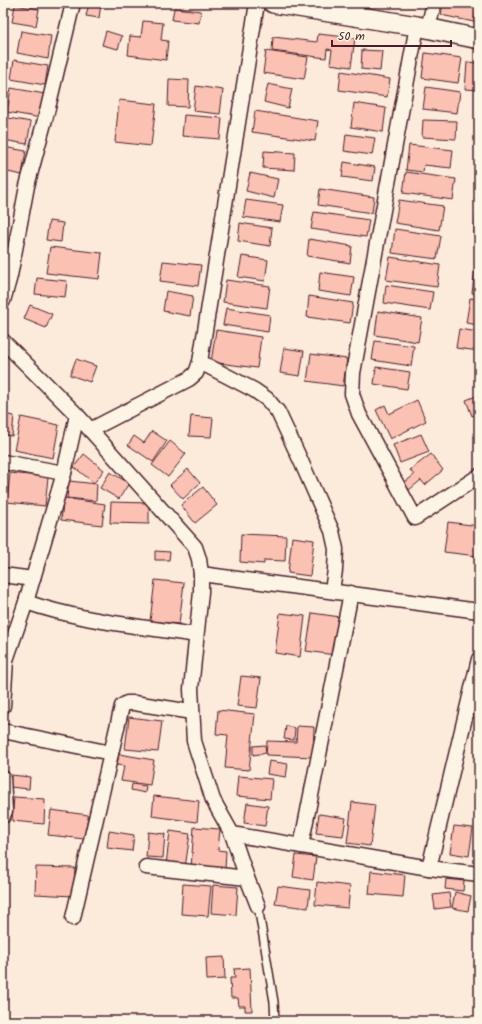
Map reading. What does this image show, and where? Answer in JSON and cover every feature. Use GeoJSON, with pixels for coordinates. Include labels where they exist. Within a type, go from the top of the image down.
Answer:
{"type":"FeatureCollection","features":[{"type":"Feature","properties":{"kind":"main road"},"geometry":{"type":"LineString","coordinates":[[273,3],[422,27],[479,39]]}},
{"type":"Feature","properties":{"kind":"street"},"geometry":{"type":"LineString","coordinates":[[3,301],[10,276],[27,186],[47,112],[73,3]]}},
{"type":"Feature","properties":{"kind":"street"},"geometry":{"type":"LineString","coordinates":[[90,430],[189,380],[196,373],[200,362],[257,3]]}},
{"type":"Feature","properties":{"kind":"street"},"geometry":{"type":"LineString","coordinates":[[434,3],[422,27],[353,373],[352,394],[359,414],[415,518],[479,476]]}},
{"type":"Feature","properties":{"kind":"street"},"geometry":{"type":"LineString","coordinates":[[3,341],[77,415],[195,547],[199,559],[201,592],[191,689],[194,741],[213,800],[232,834],[258,906]]}},
{"type":"Feature","properties":{"kind":"street"},"geometry":{"type":"LineString","coordinates":[[200,362],[254,390],[267,399],[278,412],[332,531],[336,549],[336,570],[332,591]]}},
{"type":"Feature","properties":{"kind":"street"},"geometry":{"type":"LineString","coordinates":[[3,706],[4,660],[33,579],[64,473],[77,415]]}},
{"type":"Feature","properties":{"kind":"street"},"geometry":{"type":"LineString","coordinates":[[3,462],[64,473]]}},
{"type":"Feature","properties":{"kind":"street"},"geometry":{"type":"LineString","coordinates":[[201,574],[479,611]]}},
{"type":"Feature","properties":{"kind":"street"},"geometry":{"type":"LineString","coordinates":[[3,575],[33,579]]}},
{"type":"Feature","properties":{"kind":"street"},"geometry":{"type":"LineString","coordinates":[[301,846],[351,593]]}},
{"type":"Feature","properties":{"kind":"street"},"geometry":{"type":"LineString","coordinates":[[26,602],[45,609],[80,617],[196,635]]}},
{"type":"Feature","properties":{"kind":"street"},"geometry":{"type":"LineString","coordinates":[[429,868],[479,659]]}},
{"type":"Feature","properties":{"kind":"street"},"geometry":{"type":"LineString","coordinates":[[73,918],[122,706],[127,703],[192,712]]}},
{"type":"Feature","properties":{"kind":"street"},"geometry":{"type":"LineString","coordinates":[[3,731],[111,753]]}},
{"type":"Feature","properties":{"kind":"street"},"geometry":{"type":"LineString","coordinates":[[3,778],[4,813]]}},
{"type":"Feature","properties":{"kind":"street"},"geometry":{"type":"LineString","coordinates":[[232,834],[429,868],[479,874]]}},
{"type":"Feature","properties":{"kind":"street"},"geometry":{"type":"LineString","coordinates":[[146,867],[247,878]]}},
{"type":"Feature","properties":{"kind":"lane"},"geometry":{"type":"LineString","coordinates":[[258,906],[274,1002],[275,1021]]}},
{"type":"Feature","properties":{"kind":"building"},"geometry":{"type":"Polygon","coordinates":[[[89,3],[101,4],[99,18],[86,16],[89,3]]]}},
{"type":"Feature","properties":{"kind":"building"},"geometry":{"type":"Polygon","coordinates":[[[443,3],[478,3],[474,22],[441,15],[443,3]]]}},
{"type":"Feature","properties":{"kind":"building"},"geometry":{"type":"Polygon","coordinates":[[[15,5],[39,9],[36,26],[12,22],[15,5]]]}},
{"type":"Feature","properties":{"kind":"building"},"geometry":{"type":"Polygon","coordinates":[[[174,8],[201,11],[199,23],[172,20],[174,8]]]}},
{"type":"Feature","properties":{"kind":"building"},"geometry":{"type":"Polygon","coordinates":[[[143,21],[163,23],[161,40],[168,41],[166,60],[128,55],[130,36],[141,37],[143,21]]]}},
{"type":"Feature","properties":{"kind":"building"},"geometry":{"type":"Polygon","coordinates":[[[21,31],[51,36],[48,59],[17,53],[21,31]]]}},
{"type":"Feature","properties":{"kind":"building"},"geometry":{"type":"Polygon","coordinates":[[[106,31],[122,36],[118,49],[102,45],[106,31]]]}},
{"type":"Feature","properties":{"kind":"building"},"geometry":{"type":"Polygon","coordinates":[[[318,34],[355,38],[351,67],[330,64],[332,50],[327,49],[326,58],[272,51],[273,37],[317,42],[318,34]]]}},
{"type":"Feature","properties":{"kind":"building"},"geometry":{"type":"Polygon","coordinates":[[[362,50],[382,51],[380,71],[361,69],[362,50]]]}},
{"type":"Feature","properties":{"kind":"building"},"geometry":{"type":"Polygon","coordinates":[[[266,51],[308,57],[304,79],[263,73],[266,51]]]}},
{"type":"Feature","properties":{"kind":"building"},"geometry":{"type":"Polygon","coordinates":[[[425,53],[462,58],[458,83],[422,78],[425,53]]]}},
{"type":"Feature","properties":{"kind":"building"},"geometry":{"type":"Polygon","coordinates":[[[14,60],[48,66],[45,85],[11,79],[14,60]]]}},
{"type":"Feature","properties":{"kind":"building"},"geometry":{"type":"Polygon","coordinates":[[[467,62],[479,63],[479,90],[465,89],[467,62]]]}},
{"type":"Feature","properties":{"kind":"building"},"geometry":{"type":"Polygon","coordinates":[[[341,71],[390,79],[387,97],[339,90],[341,71]]]}},
{"type":"Feature","properties":{"kind":"building"},"geometry":{"type":"Polygon","coordinates":[[[169,79],[189,80],[188,107],[168,106],[169,79]]]}},
{"type":"Feature","properties":{"kind":"building"},"geometry":{"type":"Polygon","coordinates":[[[268,84],[292,89],[288,108],[264,102],[268,84]]]}},
{"type":"Feature","properties":{"kind":"building"},"geometry":{"type":"Polygon","coordinates":[[[196,86],[223,90],[220,114],[193,111],[196,86]]]}},
{"type":"Feature","properties":{"kind":"building"},"geometry":{"type":"Polygon","coordinates":[[[426,87],[460,92],[457,113],[423,109],[426,87]]]}},
{"type":"Feature","properties":{"kind":"building"},"geometry":{"type":"Polygon","coordinates":[[[11,88],[45,94],[41,118],[7,112],[11,88]]]}},
{"type":"Feature","properties":{"kind":"building"},"geometry":{"type":"Polygon","coordinates":[[[119,100],[156,104],[151,146],[115,142],[119,100]]]}},
{"type":"Feature","properties":{"kind":"building"},"geometry":{"type":"Polygon","coordinates":[[[354,103],[386,108],[383,132],[351,127],[354,103]]]}},
{"type":"Feature","properties":{"kind":"building"},"geometry":{"type":"Polygon","coordinates":[[[255,111],[318,121],[315,141],[252,132],[255,111]]]}},
{"type":"Feature","properties":{"kind":"building"},"geometry":{"type":"Polygon","coordinates":[[[184,115],[222,118],[220,139],[182,136],[184,115]]]}},
{"type":"Feature","properties":{"kind":"building"},"geometry":{"type":"Polygon","coordinates":[[[3,117],[31,122],[27,144],[3,140],[3,117]]]}},
{"type":"Feature","properties":{"kind":"building"},"geometry":{"type":"Polygon","coordinates":[[[423,120],[457,121],[456,139],[422,137],[423,120]]]}},
{"type":"Feature","properties":{"kind":"building"},"geometry":{"type":"Polygon","coordinates":[[[346,134],[375,138],[372,155],[344,151],[346,134]]]}},
{"type":"Feature","properties":{"kind":"building"},"geometry":{"type":"Polygon","coordinates":[[[409,145],[453,150],[451,168],[424,165],[423,172],[406,170],[409,145]]]}},
{"type":"Feature","properties":{"kind":"building"},"geometry":{"type":"Polygon","coordinates":[[[3,147],[26,151],[22,175],[3,171],[3,147]]]}},
{"type":"Feature","properties":{"kind":"building"},"geometry":{"type":"Polygon","coordinates":[[[264,151],[295,153],[294,170],[263,168],[264,151]]]}},
{"type":"Feature","properties":{"kind":"building"},"geometry":{"type":"Polygon","coordinates":[[[344,162],[375,167],[373,181],[342,177],[344,162]]]}},
{"type":"Feature","properties":{"kind":"building"},"geometry":{"type":"Polygon","coordinates":[[[406,172],[456,179],[453,200],[403,193],[406,172]]]}},
{"type":"Feature","properties":{"kind":"building"},"geometry":{"type":"Polygon","coordinates":[[[250,173],[278,179],[274,198],[246,191],[250,173]]]}},
{"type":"Feature","properties":{"kind":"building"},"geometry":{"type":"Polygon","coordinates":[[[320,189],[374,197],[372,213],[318,205],[320,189]]]}},
{"type":"Feature","properties":{"kind":"building"},"geometry":{"type":"Polygon","coordinates":[[[246,200],[283,205],[280,222],[243,217],[246,200]]]}},
{"type":"Feature","properties":{"kind":"building"},"geometry":{"type":"Polygon","coordinates":[[[399,200],[443,206],[439,230],[395,223],[399,200]]]}},
{"type":"Feature","properties":{"kind":"building"},"geometry":{"type":"Polygon","coordinates":[[[477,208],[479,209],[479,233],[474,233],[477,208]]]}},
{"type":"Feature","properties":{"kind":"building"},"geometry":{"type":"Polygon","coordinates":[[[3,211],[7,212],[6,231],[3,231],[3,211]]]}},
{"type":"Feature","properties":{"kind":"building"},"geometry":{"type":"Polygon","coordinates":[[[314,212],[369,220],[366,237],[311,229],[314,212]]]}},
{"type":"Feature","properties":{"kind":"building"},"geometry":{"type":"Polygon","coordinates":[[[49,221],[63,223],[61,242],[46,240],[49,221]]]}},
{"type":"Feature","properties":{"kind":"building"},"geometry":{"type":"Polygon","coordinates":[[[240,223],[272,228],[270,246],[238,241],[240,223]]]}},
{"type":"Feature","properties":{"kind":"building"},"geometry":{"type":"Polygon","coordinates":[[[395,229],[441,236],[437,259],[392,253],[395,229]]]}},
{"type":"Feature","properties":{"kind":"building"},"geometry":{"type":"Polygon","coordinates":[[[309,239],[352,246],[350,263],[307,256],[309,239]]]}},
{"type":"Feature","properties":{"kind":"building"},"geometry":{"type":"Polygon","coordinates":[[[50,247],[102,253],[99,279],[46,273],[50,247]]]}},
{"type":"Feature","properties":{"kind":"building"},"geometry":{"type":"Polygon","coordinates":[[[242,256],[268,260],[265,281],[238,277],[242,256]]]}},
{"type":"Feature","properties":{"kind":"building"},"geometry":{"type":"Polygon","coordinates":[[[390,257],[440,265],[437,287],[386,280],[390,257]]]}},
{"type":"Feature","properties":{"kind":"building"},"geometry":{"type":"Polygon","coordinates":[[[163,261],[201,265],[198,286],[160,281],[163,261]]]}},
{"type":"Feature","properties":{"kind":"building"},"geometry":{"type":"Polygon","coordinates":[[[475,270],[479,271],[479,294],[472,293],[475,270]]]}},
{"type":"Feature","properties":{"kind":"building"},"geometry":{"type":"Polygon","coordinates":[[[320,272],[354,277],[351,296],[318,291],[320,272]]]}},
{"type":"Feature","properties":{"kind":"building"},"geometry":{"type":"Polygon","coordinates":[[[37,278],[67,281],[65,297],[35,294],[37,278]]]}},
{"type":"Feature","properties":{"kind":"building"},"geometry":{"type":"Polygon","coordinates":[[[226,280],[270,286],[267,308],[223,302],[226,280]]]}},
{"type":"Feature","properties":{"kind":"building"},"geometry":{"type":"Polygon","coordinates":[[[386,285],[433,292],[430,310],[384,303],[386,285]]]}},
{"type":"Feature","properties":{"kind":"building"},"geometry":{"type":"Polygon","coordinates":[[[166,291],[193,296],[190,316],[163,311],[166,291]]]}},
{"type":"Feature","properties":{"kind":"building"},"geometry":{"type":"Polygon","coordinates":[[[309,296],[353,303],[350,323],[307,317],[309,296]]]}},
{"type":"Feature","properties":{"kind":"building"},"geometry":{"type":"Polygon","coordinates":[[[470,298],[479,299],[479,325],[466,323],[470,298]]]}},
{"type":"Feature","properties":{"kind":"building"},"geometry":{"type":"Polygon","coordinates":[[[30,305],[52,314],[46,328],[24,319],[30,305]]]}},
{"type":"Feature","properties":{"kind":"building"},"geometry":{"type":"Polygon","coordinates":[[[226,308],[270,315],[268,332],[223,325],[226,308]]]}},
{"type":"Feature","properties":{"kind":"building"},"geometry":{"type":"Polygon","coordinates":[[[378,311],[422,318],[418,342],[375,335],[378,311]]]}},
{"type":"Feature","properties":{"kind":"building"},"geometry":{"type":"Polygon","coordinates":[[[459,329],[479,332],[479,351],[456,348],[459,329]]]}},
{"type":"Feature","properties":{"kind":"building"},"geometry":{"type":"Polygon","coordinates":[[[216,330],[261,337],[257,368],[211,362],[216,330]]]}},
{"type":"Feature","properties":{"kind":"building"},"geometry":{"type":"Polygon","coordinates":[[[375,341],[414,346],[411,366],[372,360],[375,341]]]}},
{"type":"Feature","properties":{"kind":"building"},"geometry":{"type":"Polygon","coordinates":[[[284,348],[304,351],[300,376],[280,373],[284,348]]]}},
{"type":"Feature","properties":{"kind":"building"},"geometry":{"type":"Polygon","coordinates":[[[311,354],[347,359],[343,386],[307,381],[311,354]]]}},
{"type":"Feature","properties":{"kind":"building"},"geometry":{"type":"Polygon","coordinates":[[[76,359],[96,366],[90,382],[70,375],[76,359]]]}},
{"type":"Feature","properties":{"kind":"building"},"geometry":{"type":"Polygon","coordinates":[[[376,367],[410,372],[407,389],[374,384],[376,367]]]}},
{"type":"Feature","properties":{"kind":"building"},"geometry":{"type":"Polygon","coordinates":[[[479,395],[479,413],[472,416],[466,400],[479,395]]]}},
{"type":"Feature","properties":{"kind":"building"},"geometry":{"type":"Polygon","coordinates":[[[417,400],[426,421],[390,439],[376,410],[385,405],[389,414],[417,400]]]}},
{"type":"Feature","properties":{"kind":"building"},"geometry":{"type":"Polygon","coordinates":[[[3,414],[14,416],[12,436],[3,435],[3,414]]]}},
{"type":"Feature","properties":{"kind":"building"},"geometry":{"type":"Polygon","coordinates":[[[191,416],[213,418],[211,437],[189,436],[191,416]]]}},
{"type":"Feature","properties":{"kind":"building"},"geometry":{"type":"Polygon","coordinates":[[[21,417],[59,425],[53,458],[14,450],[21,417]]]}},
{"type":"Feature","properties":{"kind":"building"},"geometry":{"type":"Polygon","coordinates":[[[152,431],[167,441],[153,462],[128,445],[134,436],[144,443],[152,431]]]}},
{"type":"Feature","properties":{"kind":"building"},"geometry":{"type":"Polygon","coordinates":[[[421,434],[429,452],[400,463],[393,445],[421,434]]]}},
{"type":"Feature","properties":{"kind":"building"},"geometry":{"type":"Polygon","coordinates":[[[170,441],[186,454],[168,477],[152,465],[170,441]]]}},
{"type":"Feature","properties":{"kind":"building"},"geometry":{"type":"Polygon","coordinates":[[[84,454],[104,470],[94,483],[74,467],[84,454]]]}},
{"type":"Feature","properties":{"kind":"building"},"geometry":{"type":"Polygon","coordinates":[[[431,454],[443,470],[425,485],[421,480],[409,490],[404,483],[414,475],[410,470],[431,454]]]}},
{"type":"Feature","properties":{"kind":"building"},"geometry":{"type":"Polygon","coordinates":[[[188,469],[200,483],[183,499],[170,485],[188,469]]]}},
{"type":"Feature","properties":{"kind":"building"},"geometry":{"type":"Polygon","coordinates":[[[110,472],[129,483],[119,499],[100,488],[110,472]]]}},
{"type":"Feature","properties":{"kind":"building"},"geometry":{"type":"Polygon","coordinates":[[[3,473],[6,473],[3,493],[3,473]]]}},
{"type":"Feature","properties":{"kind":"building"},"geometry":{"type":"Polygon","coordinates":[[[10,473],[48,477],[45,506],[7,502],[10,473]]]}},
{"type":"Feature","properties":{"kind":"building"},"geometry":{"type":"Polygon","coordinates":[[[69,481],[97,484],[96,501],[67,498],[69,481]]]}},
{"type":"Feature","properties":{"kind":"building"},"geometry":{"type":"Polygon","coordinates":[[[203,487],[217,505],[195,523],[181,505],[203,487]]]}},
{"type":"Feature","properties":{"kind":"building"},"geometry":{"type":"Polygon","coordinates":[[[64,498],[105,504],[102,525],[61,520],[64,498]]]}},
{"type":"Feature","properties":{"kind":"building"},"geometry":{"type":"Polygon","coordinates":[[[111,502],[149,503],[149,524],[110,523],[111,502]]]}},
{"type":"Feature","properties":{"kind":"building"},"geometry":{"type":"Polygon","coordinates":[[[448,522],[479,526],[477,556],[444,552],[448,522]]]}},
{"type":"Feature","properties":{"kind":"building"},"geometry":{"type":"Polygon","coordinates":[[[241,534],[286,536],[285,561],[264,560],[264,564],[240,562],[241,534]]]}},
{"type":"Feature","properties":{"kind":"building"},"geometry":{"type":"Polygon","coordinates":[[[292,537],[314,540],[310,576],[288,573],[292,537]]]}},
{"type":"Feature","properties":{"kind":"building"},"geometry":{"type":"Polygon","coordinates":[[[155,551],[170,552],[169,560],[155,560],[155,551]]]}},
{"type":"Feature","properties":{"kind":"building"},"geometry":{"type":"Polygon","coordinates":[[[155,580],[184,583],[179,624],[150,621],[155,580]]]}},
{"type":"Feature","properties":{"kind":"building"},"geometry":{"type":"Polygon","coordinates":[[[280,613],[305,616],[300,657],[275,653],[280,613]]]}},
{"type":"Feature","properties":{"kind":"building"},"geometry":{"type":"Polygon","coordinates":[[[312,613],[340,617],[335,655],[306,651],[312,613]]]}},
{"type":"Feature","properties":{"kind":"building"},"geometry":{"type":"Polygon","coordinates":[[[241,676],[261,678],[257,708],[237,706],[241,676]]]}},
{"type":"Feature","properties":{"kind":"building"},"geometry":{"type":"Polygon","coordinates":[[[218,710],[255,714],[249,770],[225,768],[228,735],[216,734],[218,710]]]}},
{"type":"Feature","properties":{"kind":"building"},"geometry":{"type":"Polygon","coordinates":[[[129,717],[162,721],[158,752],[125,749],[129,717]]]}},
{"type":"Feature","properties":{"kind":"building"},"geometry":{"type":"Polygon","coordinates":[[[286,726],[295,728],[294,740],[284,739],[286,726]]]}},
{"type":"Feature","properties":{"kind":"building"},"geometry":{"type":"Polygon","coordinates":[[[297,726],[314,727],[313,757],[266,755],[267,741],[296,742],[297,726]]]}},
{"type":"Feature","properties":{"kind":"building"},"geometry":{"type":"Polygon","coordinates":[[[265,745],[266,753],[253,755],[253,746],[265,745]]]}},
{"type":"Feature","properties":{"kind":"building"},"geometry":{"type":"Polygon","coordinates":[[[119,754],[154,760],[150,785],[121,781],[124,766],[117,765],[119,754]]]}},
{"type":"Feature","properties":{"kind":"building"},"geometry":{"type":"Polygon","coordinates":[[[269,761],[288,764],[286,777],[267,774],[269,761]]]}},
{"type":"Feature","properties":{"kind":"building"},"geometry":{"type":"Polygon","coordinates":[[[11,775],[30,777],[29,789],[10,787],[11,775]]]}},
{"type":"Feature","properties":{"kind":"building"},"geometry":{"type":"Polygon","coordinates":[[[238,776],[272,779],[270,799],[236,796],[238,776]]]}},
{"type":"Feature","properties":{"kind":"building"},"geometry":{"type":"Polygon","coordinates":[[[132,784],[146,786],[145,793],[131,790],[132,784]]]}},
{"type":"Feature","properties":{"kind":"building"},"geometry":{"type":"Polygon","coordinates":[[[154,796],[199,801],[197,822],[152,816],[154,796]]]}},
{"type":"Feature","properties":{"kind":"building"},"geometry":{"type":"Polygon","coordinates":[[[14,797],[45,799],[44,824],[12,821],[14,797]]]}},
{"type":"Feature","properties":{"kind":"building"},"geometry":{"type":"Polygon","coordinates":[[[352,802],[375,805],[370,846],[347,843],[352,802]]]}},
{"type":"Feature","properties":{"kind":"building"},"geometry":{"type":"Polygon","coordinates":[[[247,803],[268,806],[265,826],[244,823],[247,803]]]}},
{"type":"Feature","properties":{"kind":"building"},"geometry":{"type":"Polygon","coordinates":[[[51,810],[88,815],[85,839],[48,835],[51,810]]]}},
{"type":"Feature","properties":{"kind":"building"},"geometry":{"type":"Polygon","coordinates":[[[319,814],[346,818],[343,836],[316,833],[319,814]]]}},
{"type":"Feature","properties":{"kind":"building"},"geometry":{"type":"Polygon","coordinates":[[[454,826],[473,828],[469,856],[450,853],[454,826]]]}},
{"type":"Feature","properties":{"kind":"building"},"geometry":{"type":"Polygon","coordinates":[[[194,827],[220,829],[218,850],[226,851],[225,870],[191,868],[194,827]]]}},
{"type":"Feature","properties":{"kind":"building"},"geometry":{"type":"Polygon","coordinates":[[[109,831],[134,835],[132,851],[107,848],[109,831]]]}},
{"type":"Feature","properties":{"kind":"building"},"geometry":{"type":"Polygon","coordinates":[[[170,831],[190,834],[185,868],[166,865],[170,831]]]}},
{"type":"Feature","properties":{"kind":"building"},"geometry":{"type":"Polygon","coordinates":[[[148,832],[165,834],[163,858],[146,857],[148,832]]]}},
{"type":"Feature","properties":{"kind":"building"},"geometry":{"type":"Polygon","coordinates":[[[296,855],[316,857],[313,880],[293,877],[296,855]]]}},
{"type":"Feature","properties":{"kind":"building"},"geometry":{"type":"Polygon","coordinates":[[[36,867],[75,868],[73,896],[35,894],[36,867]]]}},
{"type":"Feature","properties":{"kind":"building"},"geometry":{"type":"Polygon","coordinates":[[[371,871],[405,875],[403,897],[369,894],[371,871]]]}},
{"type":"Feature","properties":{"kind":"building"},"geometry":{"type":"Polygon","coordinates":[[[446,879],[464,881],[463,891],[445,889],[446,879]]]}},
{"type":"Feature","properties":{"kind":"building"},"geometry":{"type":"Polygon","coordinates":[[[317,882],[350,886],[348,908],[315,905],[317,882]]]}},
{"type":"Feature","properties":{"kind":"building"},"geometry":{"type":"Polygon","coordinates":[[[183,884],[211,886],[208,916],[181,914],[183,884]]]}},
{"type":"Feature","properties":{"kind":"building"},"geometry":{"type":"Polygon","coordinates":[[[213,885],[238,887],[236,915],[211,913],[213,885]]]}},
{"type":"Feature","properties":{"kind":"building"},"geometry":{"type":"Polygon","coordinates":[[[278,886],[310,890],[308,908],[275,904],[278,886]]]}},
{"type":"Feature","properties":{"kind":"building"},"geometry":{"type":"Polygon","coordinates":[[[455,892],[471,896],[468,911],[452,908],[455,892]]]}},
{"type":"Feature","properties":{"kind":"building"},"geometry":{"type":"Polygon","coordinates":[[[449,893],[451,907],[435,909],[433,895],[449,893]]]}},
{"type":"Feature","properties":{"kind":"building"},"geometry":{"type":"Polygon","coordinates":[[[224,957],[225,979],[207,980],[206,958],[224,957]]]}},
{"type":"Feature","properties":{"kind":"building"},"geometry":{"type":"Polygon","coordinates":[[[250,968],[252,1011],[245,1011],[245,1006],[239,1006],[238,998],[231,998],[230,978],[235,978],[234,969],[250,968]]]}}]}
